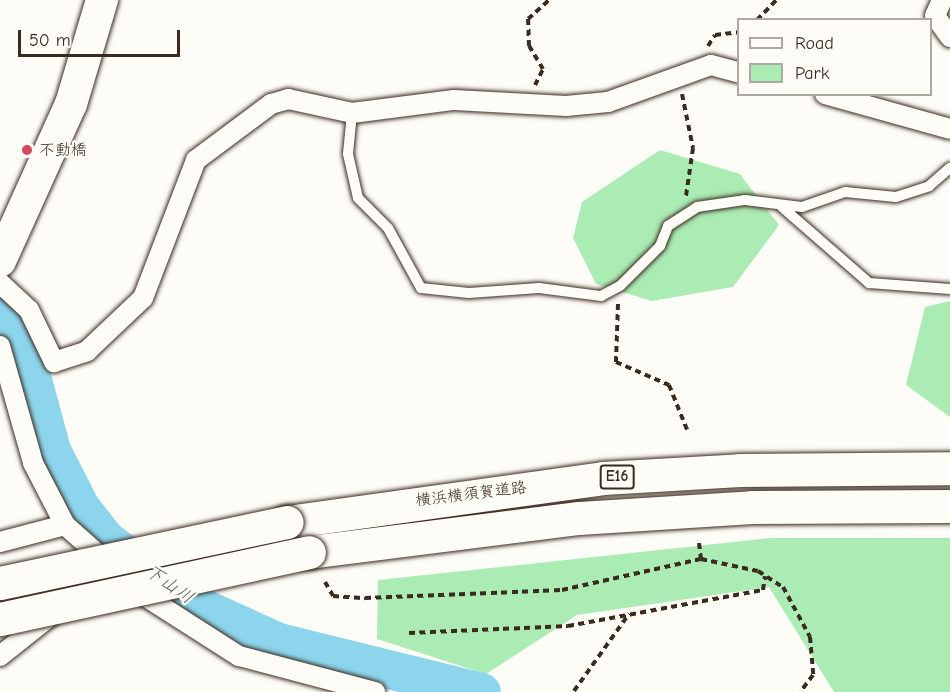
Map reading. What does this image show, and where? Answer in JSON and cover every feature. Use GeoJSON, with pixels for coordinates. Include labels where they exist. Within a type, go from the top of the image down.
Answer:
{"type":"FeatureCollection","features":[{"type":"Feature","properties":{"kind":"highway","name":"横浜横須賀道路"},"geometry":{"type":"LineString","coordinates":[[0,583],[287,522],[603,478],[740,470],[950,468]]}},
{"type":"Feature","properties":{"kind":"highway"},"geometry":{"type":"LineString","coordinates":[[0,619],[309,552],[579,518],[752,507],[950,506]]}},
{"type":"Feature","properties":{"kind":"main road"},"geometry":{"type":"LineString","coordinates":[[0,261],[71,104],[102,0]]}},
{"type":"Feature","properties":{"kind":"street"},"geometry":{"type":"LineString","coordinates":[[942,0],[935,16],[950,37]]}},
{"type":"Feature","properties":{"kind":"street"},"geometry":{"type":"LineString","coordinates":[[0,283],[29,310],[54,362],[87,351],[143,298],[196,160],[279,101],[352,113],[454,100],[527,104],[608,102],[711,65],[737,72]]}},
{"type":"Feature","properties":{"kind":"street"},"geometry":{"type":"LineString","coordinates":[[832,96],[950,129]]}},
{"type":"Feature","properties":{"kind":"street"},"geometry":{"type":"LineString","coordinates":[[0,346],[33,463],[65,525],[145,596],[239,657],[375,692]]}},
{"type":"Feature","properties":{"kind":"street"},"geometry":{"type":"LineString","coordinates":[[0,542],[65,525]]}},
{"type":"Feature","properties":{"kind":"street"},"geometry":{"type":"LineString","coordinates":[[0,656],[112,567]]}},
{"type":"Feature","properties":{"kind":"lane"},"geometry":{"type":"LineString","coordinates":[[352,113],[348,154],[358,198],[388,228],[421,288],[469,293],[539,288],[581,296],[601,296],[620,286],[685,213],[745,200],[802,207],[845,192],[896,197],[915,194],[950,168]]}},
{"type":"Feature","properties":{"kind":"lane"},"geometry":{"type":"LineString","coordinates":[[782,206],[869,283],[950,289]]}},
{"type":"Feature","properties":{"kind":"path"},"geometry":{"type":"LineString","coordinates":[[527,104],[543,69],[529,46],[528,19],[549,0]]}},
{"type":"Feature","properties":{"kind":"path"},"geometry":{"type":"LineString","coordinates":[[760,18],[776,0]]}},
{"type":"Feature","properties":{"kind":"path"},"geometry":{"type":"LineString","coordinates":[[679,76],[693,148],[685,213]]}},
{"type":"Feature","properties":{"kind":"path"},"geometry":{"type":"LineString","coordinates":[[620,286],[616,362],[669,385],[688,432]]}},
{"type":"Feature","properties":{"kind":"path"},"geometry":{"type":"LineString","coordinates":[[699,543],[701,559]]}},
{"type":"Feature","properties":{"kind":"path"},"geometry":{"type":"LineString","coordinates":[[325,582],[333,596],[365,598],[562,590],[701,559],[765,576],[783,587],[810,637],[813,675],[800,692]]}},
{"type":"Feature","properties":{"kind":"path"},"geometry":{"type":"LineString","coordinates":[[409,633],[503,633],[629,614],[763,590],[765,576]]}},
{"type":"Feature","properties":{"kind":"path"},"geometry":{"type":"LineString","coordinates":[[574,692],[629,614]]}},
{"type":"Feature","properties":{"kind":"green space"},"geometry":{"type":"Polygon","coordinates":[[[660,150],[740,174],[779,225],[733,287],[652,301],[596,284],[573,238],[582,202],[660,150]]]}},
{"type":"Feature","properties":{"kind":"green space"},"geometry":{"type":"Polygon","coordinates":[[[950,301],[950,417],[906,385],[925,307],[950,301]]]}},
{"type":"Feature","properties":{"kind":"green space"},"geometry":{"type":"Polygon","coordinates":[[[772,538],[950,538],[950,692],[834,692],[769,587],[577,615],[486,674],[377,639],[378,580],[772,538]]]}},
{"type":"Feature","properties":{"kind":"waterway","name":"下山川"},"geometry":{"type":"LineString","coordinates":[[0,311],[24,350],[51,450],[80,507],[105,539],[188,601],[278,642],[481,692]]}},
{"type":"Feature","properties":{"kind":"place","name":"不動橋"},"geometry":{"type":"Point","coordinates":[27,150]}}]}
